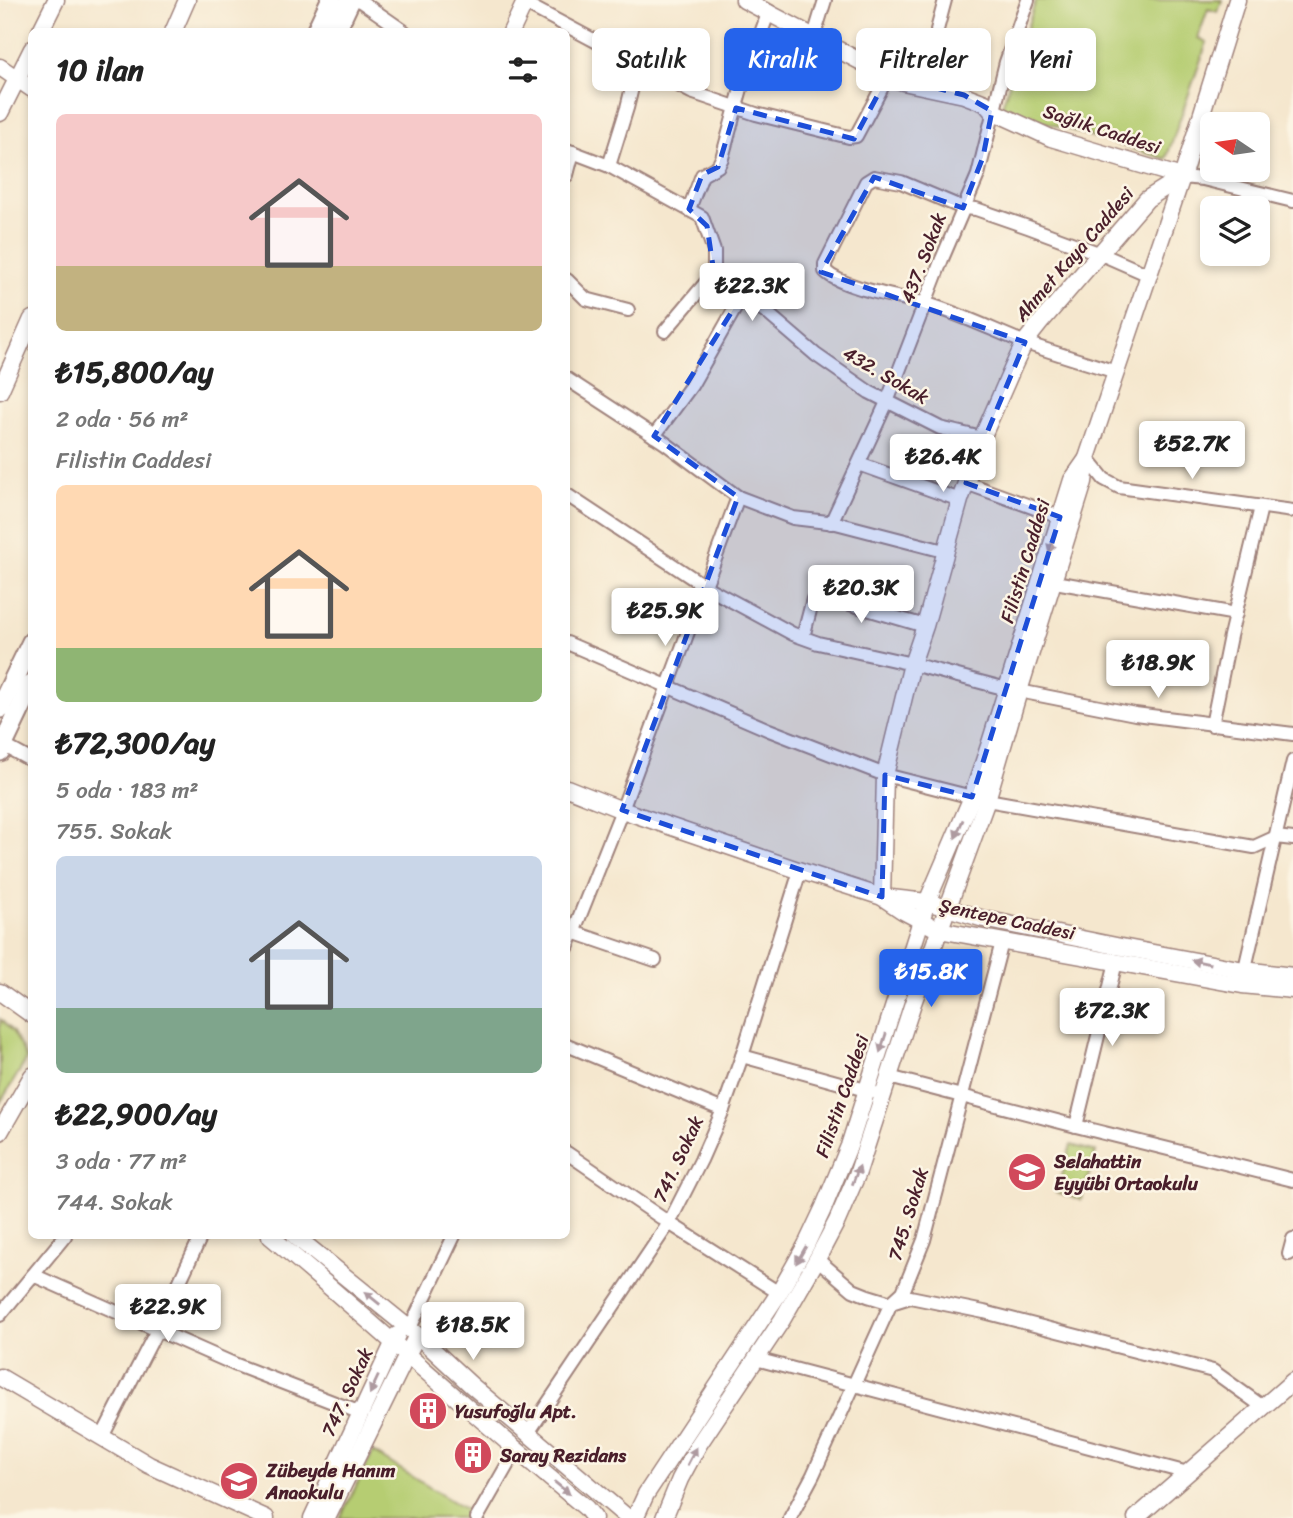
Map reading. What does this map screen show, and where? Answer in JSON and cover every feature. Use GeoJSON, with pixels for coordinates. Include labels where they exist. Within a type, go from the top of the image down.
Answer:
{"type":"FeatureCollection","features":[{"type":"Feature","properties":{"kind":"main road"},"geometry":{"type":"LineString","coordinates":[[318,28],[331,0]]}},
{"type":"Feature","properties":{"kind":"main road"},"geometry":{"type":"LineString","coordinates":[[337,28],[350,0]]}},
{"type":"Feature","properties":{"kind":"main road"},"geometry":{"type":"LineString","coordinates":[[0,708],[28,650]]}},
{"type":"Feature","properties":{"kind":"main road"},"geometry":{"type":"LineString","coordinates":[[1,748],[28,692]]}},
{"type":"Feature","properties":{"kind":"street"},"geometry":{"type":"LineString","coordinates":[[42,28],[56,0]]}},
{"type":"Feature","properties":{"kind":"street"},"geometry":{"type":"LineString","coordinates":[[175,28],[187,0]]}},
{"type":"Feature","properties":{"kind":"street"},"geometry":{"type":"LineString","coordinates":[[359,0],[399,28]]}},
{"type":"Feature","properties":{"kind":"street","name":"Sağlık Caddesi"},"geometry":{"type":"LineString","coordinates":[[744,0],[800,28]]}},
{"type":"Feature","properties":{"kind":"street"},"geometry":{"type":"LineString","coordinates":[[816,28],[824,0]]}},
{"type":"Feature","properties":{"kind":"street"},"geometry":{"type":"LineString","coordinates":[[938,28],[945,0]]}},
{"type":"Feature","properties":{"kind":"street","name":"437. Sokak"},"geometry":{"type":"LineString","coordinates":[[831,523],[887,402],[983,157],[992,111],[1028,0]]}},
{"type":"Feature","properties":{"kind":"street","name":"Filistin Caddesi"},"geometry":{"type":"LineString","coordinates":[[1013,690],[1055,582],[1084,482],[1087,458],[1182,177],[1237,0]]}},
{"type":"Feature","properties":{"kind":"street"},"geometry":{"type":"LineString","coordinates":[[514,28],[525,1],[592,38]]}},
{"type":"Feature","properties":{"kind":"street"},"geometry":{"type":"LineString","coordinates":[[689,209],[702,175],[718,166],[742,85],[769,11]]}},
{"type":"Feature","properties":{"kind":"street"},"geometry":{"type":"LineString","coordinates":[[0,113],[28,56]]}},
{"type":"Feature","properties":{"kind":"street"},"geometry":{"type":"LineString","coordinates":[[0,67],[28,86]]}},
{"type":"Feature","properties":{"kind":"street"},"geometry":{"type":"LineString","coordinates":[[609,166],[631,91]]}},
{"type":"Feature","properties":{"kind":"street"},"geometry":{"type":"LineString","coordinates":[[689,91],[736,108],[849,137],[856,136],[880,91]]}},
{"type":"Feature","properties":{"kind":"street","name":"Sağlık Caddesi"},"geometry":{"type":"LineString","coordinates":[[945,91],[985,103],[992,111],[1051,138],[1182,177]]}},
{"type":"Feature","properties":{"kind":"street"},"geometry":{"type":"LineString","coordinates":[[570,151],[609,166],[689,209],[702,217],[707,226],[714,251],[714,273],[665,331]]}},
{"type":"Feature","properties":{"kind":"street"},"geometry":{"type":"LineString","coordinates":[[1116,372],[1025,342],[926,304],[895,298],[829,275],[825,271],[825,264],[866,183],[874,177],[901,182],[962,208],[976,209],[1101,254],[1149,275]]}},
{"type":"Feature","properties":{"kind":"street"},"geometry":{"type":"LineString","coordinates":[[1182,177],[1203,179],[1293,201]]}},
{"type":"Feature","properties":{"kind":"street","name":"Ahmet Kaya Caddesi"},"geometry":{"type":"LineString","coordinates":[[882,897],[885,775],[912,664],[925,626],[944,551],[982,438],[1025,342],[1147,200],[1182,177]]}},
{"type":"Feature","properties":{"kind":"street","name":"432. Sokak"},"geometry":{"type":"LineString","coordinates":[[714,273],[766,312],[816,355],[887,402],[940,428],[982,438]]}},
{"type":"Feature","properties":{"kind":"street"},"geometry":{"type":"LineString","coordinates":[[570,283],[586,299],[628,310]]}},
{"type":"Feature","properties":{"kind":"street"},"geometry":{"type":"LineString","coordinates":[[654,436],[691,386],[742,296]]}},
{"type":"Feature","properties":{"kind":"street"},"geometry":{"type":"LineString","coordinates":[[0,391],[28,328]]}},
{"type":"Feature","properties":{"kind":"street"},"geometry":{"type":"LineString","coordinates":[[570,381],[654,436],[738,497],[793,518],[831,523],[944,551]]}},
{"type":"Feature","properties":{"kind":"street"},"geometry":{"type":"LineString","coordinates":[[1087,458],[1104,479],[1119,487],[1293,511]]}},
{"type":"Feature","properties":{"kind":"street","name":"Filistin Caddesi"},"geometry":{"type":"LineString","coordinates":[[635,1518],[646,1494],[779,1293],[806,1245],[875,1093],[889,1077],[947,908],[1013,690],[1060,517],[1072,480],[1087,458]]}},
{"type":"Feature","properties":{"kind":"street"},"geometry":{"type":"LineString","coordinates":[[859,464],[960,500]]}},
{"type":"Feature","properties":{"kind":"street"},"geometry":{"type":"LineString","coordinates":[[966,483],[1060,517]]}},
{"type":"Feature","properties":{"kind":"street"},"geometry":{"type":"LineString","coordinates":[[570,497],[706,587],[803,637],[1013,690],[1135,714],[1293,734]]}},
{"type":"Feature","properties":{"kind":"street"},"geometry":{"type":"LineString","coordinates":[[655,960],[570,931],[622,810],[738,497]]}},
{"type":"Feature","properties":{"kind":"street"},"geometry":{"type":"LineString","coordinates":[[1212,725],[1261,507]]}},
{"type":"Feature","properties":{"kind":"street"},"geometry":{"type":"LineString","coordinates":[[1055,582],[1236,614]]}},
{"type":"Feature","properties":{"kind":"street"},"geometry":{"type":"LineString","coordinates":[[803,637],[813,599],[816,598],[830,602],[840,601],[925,626]]}},
{"type":"Feature","properties":{"kind":"street"},"geometry":{"type":"LineString","coordinates":[[570,644],[769,730],[885,775],[980,799],[1254,847],[1276,837],[1293,839]]}},
{"type":"Feature","properties":{"kind":"street"},"geometry":{"type":"LineString","coordinates":[[1,748],[28,759]]}},
{"type":"Feature","properties":{"kind":"street"},"geometry":{"type":"LineString","coordinates":[[1243,977],[1293,761]]}},
{"type":"Feature","properties":{"kind":"street","name":"Şentepe Caddesi"},"geometry":{"type":"LineString","coordinates":[[570,789],[622,810],[882,897],[939,930],[1116,962],[1243,977],[1293,990]]}},
{"type":"Feature","properties":{"kind":"street","name":"Filistin Caddesi"},"geometry":{"type":"LineString","coordinates":[[664,1518],[680,1479],[699,1444],[756,1359],[837,1221],[857,1175],[875,1093],[927,902],[980,799]]}},
{"type":"Feature","properties":{"kind":"street","name":"741. Sokak"},"geometry":{"type":"LineString","coordinates":[[528,1433],[669,1223],[723,1110],[800,871]]}},
{"type":"Feature","properties":{"kind":"street"},"geometry":{"type":"LineString","coordinates":[[882,897],[927,902],[984,919],[1243,977],[1293,976]]}},
{"type":"Feature","properties":{"kind":"street","name":"745. Sokak"},"geometry":{"type":"LineString","coordinates":[[790,1518],[813,1475],[891,1303],[903,1292],[924,1240],[1002,942]]}},
{"type":"Feature","properties":{"kind":"street"},"geometry":{"type":"LineString","coordinates":[[1076,1126],[1116,962]]}},
{"type":"Feature","properties":{"kind":"street"},"geometry":{"type":"LineString","coordinates":[[0,992],[28,1012]]}},
{"type":"Feature","properties":{"kind":"street"},"geometry":{"type":"LineString","coordinates":[[570,1046],[723,1110]]}},
{"type":"Feature","properties":{"kind":"street"},"geometry":{"type":"LineString","coordinates":[[742,1056],[875,1093]]}},
{"type":"Feature","properties":{"kind":"street"},"geometry":{"type":"LineString","coordinates":[[889,1077],[1293,1180]]}},
{"type":"Feature","properties":{"kind":"street"},"geometry":{"type":"LineString","coordinates":[[0,1132],[28,1083]]}},
{"type":"Feature","properties":{"kind":"street"},"geometry":{"type":"LineString","coordinates":[[570,1155],[669,1223],[779,1293]]}},
{"type":"Feature","properties":{"kind":"street"},"geometry":{"type":"LineString","coordinates":[[0,1315],[63,1239]]}},
{"type":"Feature","properties":{"kind":"street"},"geometry":{"type":"LineString","coordinates":[[102,1437],[200,1239]]}},
{"type":"Feature","properties":{"kind":"street"},"geometry":{"type":"LineString","coordinates":[[274,1239],[517,1448],[594,1518]]}},
{"type":"Feature","properties":{"kind":"street"},"geometry":{"type":"LineString","coordinates":[[299,1239],[410,1329],[471,1385],[628,1518]]}},
{"type":"Feature","properties":{"kind":"street","name":"747. Sokak"},"geometry":{"type":"LineString","coordinates":[[312,1518],[393,1343],[410,1329],[453,1239]]}},
{"type":"Feature","properties":{"kind":"street"},"geometry":{"type":"LineString","coordinates":[[1289,1254],[1293,1239]]}},
{"type":"Feature","properties":{"kind":"street"},"geometry":{"type":"LineString","coordinates":[[817,1259],[853,1290],[891,1303],[911,1297],[984,1312],[1213,1371],[1263,1407]]}},
{"type":"Feature","properties":{"kind":"street"},"geometry":{"type":"LineString","coordinates":[[33,1275],[234,1364],[360,1413]]}},
{"type":"Feature","properties":{"kind":"street"},"geometry":{"type":"LineString","coordinates":[[327,1518],[407,1356],[410,1329]]}},
{"type":"Feature","properties":{"kind":"street"},"geometry":{"type":"LineString","coordinates":[[756,1359],[1188,1473]]}},
{"type":"Feature","properties":{"kind":"street"},"geometry":{"type":"LineString","coordinates":[[0,1377],[149,1465],[266,1518]]}},
{"type":"Feature","properties":{"kind":"street"},"geometry":{"type":"LineString","coordinates":[[1136,1518],[1293,1381]]}},
{"type":"Feature","properties":{"kind":"street"},"geometry":{"type":"LineString","coordinates":[[477,1518],[517,1448]]}},
{"type":"Feature","properties":{"kind":"highlighted area"},"geometry":{"type":"Polygon","coordinates":[[[888,76],[964,95],[992,111],[983,157],[963,208],[874,177],[821,272],[1025,342],[966,483],[1060,517],[972,797],[885,775],[882,897],[622,810],[738,497],[654,436],[741,297],[714,273],[707,226],[689,209],[702,175],[718,167],[736,108],[854,139],[888,76]]]}},
{"type":"Feature","properties":{"kind":"green space"},"geometry":{"type":"Polygon","coordinates":[[[1036,0],[1222,0],[1218,12],[1208,9],[1198,38],[1207,42],[1166,159],[1001,109],[1007,91],[1096,91],[1096,28],[1027,28],[1036,0]]]}},
{"type":"Feature","properties":{"kind":"green space"},"geometry":{"type":"Polygon","coordinates":[[[0,1019],[13,1032],[27,1059],[0,1103],[0,1019]]]}},
{"type":"Feature","properties":{"kind":"green space"},"geometry":{"type":"Polygon","coordinates":[[[1071,1145],[1096,1152],[1081,1200],[1056,1192],[1071,1145]]]}},
{"type":"Feature","properties":{"kind":"green space"},"geometry":{"type":"Polygon","coordinates":[[[373,1452],[469,1512],[465,1518],[340,1518],[373,1452]]]}},
{"type":"Feature","properties":{"kind":"place","name":"Selahattin Eyyübi Ortaokulu"},"geometry":{"type":"Point","coordinates":[1027,1172]}},
{"type":"Feature","properties":{"kind":"place","name":"Yusufoğlu Apt."},"geometry":{"type":"Point","coordinates":[428,1411]}},
{"type":"Feature","properties":{"kind":"place","name":"Saray Rezidans"},"geometry":{"type":"Point","coordinates":[473,1455]}},
{"type":"Feature","properties":{"kind":"place","name":"Zübeyde Hanım Anaokulu"},"geometry":{"type":"Point","coordinates":[239,1481]}}]}
